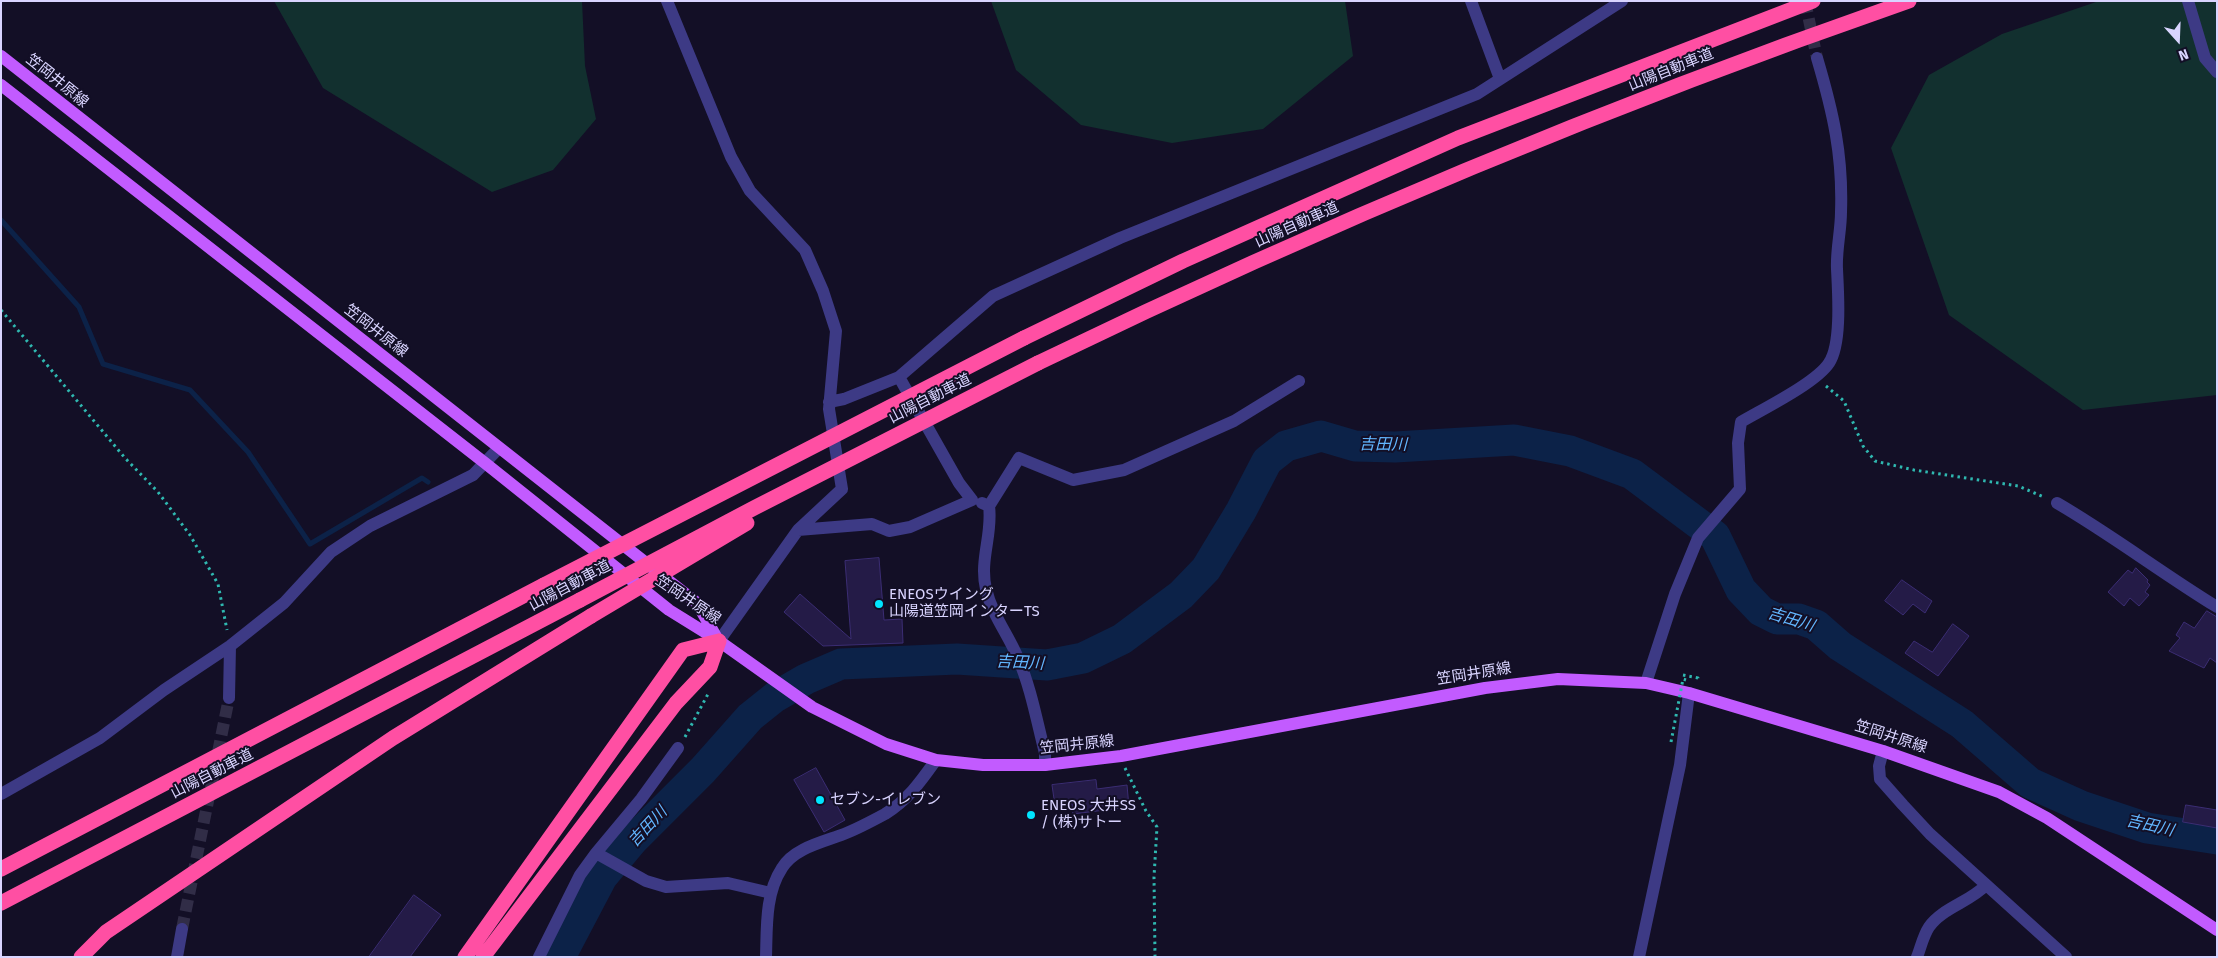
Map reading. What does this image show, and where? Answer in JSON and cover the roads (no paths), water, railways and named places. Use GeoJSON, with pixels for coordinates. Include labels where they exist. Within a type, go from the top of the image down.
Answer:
{"type":"FeatureCollection","features":[{"type":"Feature","properties":{"kind":"highway","name":"山陽自動車道"},"geometry":{"type":"LineString","coordinates":[[1,869],[544,585],[1024,338],[1183,261],[1458,138],[1813,1]]}},
{"type":"Feature","properties":{"kind":"highway","name":"山陽自動車道"},"geometry":{"type":"LineString","coordinates":[[1,903],[866,451],[1038,363],[1164,302],[1458,173],[1781,45],[1909,1]]}},
{"type":"Feature","properties":{"kind":"highway"},"geometry":{"type":"LineString","coordinates":[[81,957],[106,932],[393,738],[591,616],[866,451]]}},
{"type":"Feature","properties":{"kind":"highway"},"geometry":{"type":"LineString","coordinates":[[465,957],[684,650],[719,641]]}},
{"type":"Feature","properties":{"kind":"highway"},"geometry":{"type":"LineString","coordinates":[[484,957],[676,703],[710,667],[719,641]]}},
{"type":"Feature","properties":{"kind":"main road","name":"笠岡井原線"},"geometry":{"type":"LineString","coordinates":[[1,56],[697,603],[719,641]]}},
{"type":"Feature","properties":{"kind":"main road","name":"笠岡井原線"},"geometry":{"type":"LineString","coordinates":[[1,85],[485,463],[669,610],[719,641],[812,707],[886,744],[936,760],[983,765],[1045,765],[1121,756],[1485,688],[1558,679],[1646,683],[1689,693],[1884,751],[1999,792],[2047,818],[2217,930]]}},
{"type":"Feature","properties":{"kind":"street"},"geometry":{"type":"LineString","coordinates":[[667,1],[731,157],[750,191],[805,250],[823,291],[836,331],[829,402],[842,489],[798,530],[719,641]]}},
{"type":"Feature","properties":{"kind":"street"},"geometry":{"type":"LineString","coordinates":[[1471,1],[1500,79]]}},
{"type":"Feature","properties":{"kind":"street"},"geometry":{"type":"LineString","coordinates":[[829,402],[844,399],[899,377],[992,296],[1120,238],[1477,94],[1622,1]]}},
{"type":"Feature","properties":{"kind":"street"},"geometry":{"type":"LineString","coordinates":[[2188,1],[2205,58],[2217,72]]}},
{"type":"Feature","properties":{"kind":"street"},"geometry":{"type":"LineString","coordinates":[[1646,683],[1675,594],[1698,538],[1740,489],[1738,443],[1741,422],[1811,380],[1830,363],[1835,348],[1840,291],[1836,267],[1841,212],[1839,147],[1833,112],[1817,58]]}},
{"type":"Feature","properties":{"kind":"street"},"geometry":{"type":"LineString","coordinates":[[899,377],[959,483],[972,500],[989,506]]}},
{"type":"Feature","properties":{"kind":"street"},"geometry":{"type":"LineString","coordinates":[[1045,765],[1045,753],[1018,657],[995,616],[986,589],[983,571],[990,532],[989,506],[1019,458],[1073,480],[1124,470],[1234,421],[1299,381]]}},
{"type":"Feature","properties":{"kind":"street"},"geometry":{"type":"LineString","coordinates":[[1,794],[100,738],[164,690],[230,646],[284,603],[331,552],[370,526],[473,475],[499,448]]}},
{"type":"Feature","properties":{"kind":"street"},"geometry":{"type":"LineString","coordinates":[[798,530],[872,524],[889,531],[910,527],[972,500]]}},
{"type":"Feature","properties":{"kind":"street"},"geometry":{"type":"LineString","coordinates":[[2057,503],[2103,530],[2161,572],[2217,607]]}},
{"type":"Feature","properties":{"kind":"street"},"geometry":{"type":"LineString","coordinates":[[229,698],[230,646]]}},
{"type":"Feature","properties":{"kind":"street"},"geometry":{"type":"LineString","coordinates":[[1639,957],[1680,765],[1689,693]]}},
{"type":"Feature","properties":{"kind":"street"},"geometry":{"type":"LineString","coordinates":[[539,957],[580,875],[599,854],[678,748]]}},
{"type":"Feature","properties":{"kind":"street"},"geometry":{"type":"LineString","coordinates":[[1884,751],[1879,766],[1880,779],[1930,834],[2066,957]]}},
{"type":"Feature","properties":{"kind":"street"},"geometry":{"type":"LineString","coordinates":[[766,957],[767,916],[771,894],[779,872],[790,858],[813,845],[846,834],[885,814],[910,796],[936,760]]}},
{"type":"Feature","properties":{"kind":"street"},"geometry":{"type":"LineString","coordinates":[[599,854],[646,881],[666,887],[728,883],[771,894]]}},
{"type":"Feature","properties":{"kind":"street"},"geometry":{"type":"LineString","coordinates":[[1917,957],[1923,939],[1933,923],[1986,885]]}},
{"type":"Feature","properties":{"kind":"street"},"geometry":{"type":"LineString","coordinates":[[177,957],[182,930]]}},
{"type":"Feature","properties":{"kind":"waterway"},"geometry":{"type":"LineString","coordinates":[[1,220],[79,307],[103,364],[190,390],[248,452],[310,544],[422,478],[428,482]]}},
{"type":"Feature","properties":{"kind":"waterway","name":"吉田川"},"geometry":{"type":"LineString","coordinates":[[560,957],[602,877],[633,840],[703,770],[750,717],[775,697],[806,679],[841,664],[957,659],[1047,665],[1083,658],[1122,639],[1181,595],[1206,569],[1241,511],[1267,461],[1286,446],[1321,436],[1355,446],[1395,447],[1514,440],[1570,451],[1632,474],[1715,536],[1741,590],[1761,611],[1777,619],[1799,619],[1816,625],[1840,646],[1962,724],[2030,783],[2081,806],[2147,828],[2217,839]]}},
{"type":"Feature","properties":{"kind":"tunnel"},"geometry":{"type":"LineString","coordinates":[[1805,1],[1817,58]]}},
{"type":"Feature","properties":{"kind":"tunnel"},"geometry":{"type":"LineString","coordinates":[[182,929],[229,698]]}},
{"type":"Feature","properties":{"kind":"place","name":"ENEOSウイング 山陽道笠岡インターTS"},"geometry":{"type":"Point","coordinates":[879,604]}},
{"type":"Feature","properties":{"kind":"place","name":"セブン-イレブン"},"geometry":{"type":"Point","coordinates":[820,800]}},
{"type":"Feature","properties":{"kind":"place","name":"ENEOS 大井SS / (株)サトー"},"geometry":{"type":"Point","coordinates":[1031,815]}}]}
